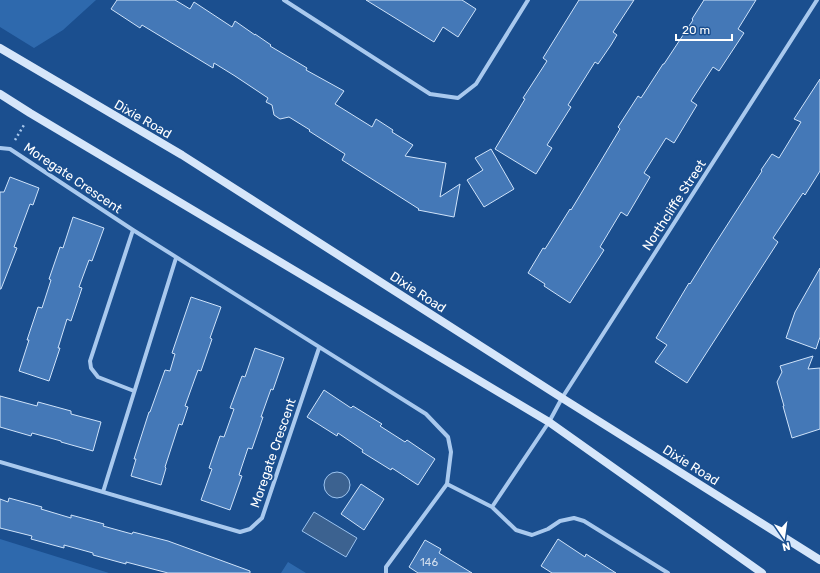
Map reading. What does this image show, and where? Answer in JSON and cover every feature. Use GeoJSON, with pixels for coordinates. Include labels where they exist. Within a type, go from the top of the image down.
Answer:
{"type":"FeatureCollection","features":[{"type":"Feature","properties":{"kind":"main road","name":"Dixie Road"},"geometry":{"type":"LineString","coordinates":[[0,48],[182,155],[562,398],[820,560]]}},
{"type":"Feature","properties":{"kind":"main road"},"geometry":{"type":"LineString","coordinates":[[0,94],[549,422],[762,573]]}},
{"type":"Feature","properties":{"kind":"street"},"geometry":{"type":"LineString","coordinates":[[284,0],[430,94],[458,98],[476,84],[528,0]]}},
{"type":"Feature","properties":{"kind":"street","name":"Northcliffe Street"},"geometry":{"type":"LineString","coordinates":[[549,422],[562,398],[817,0]]}},
{"type":"Feature","properties":{"kind":"street","name":"Moregate Crescent"},"geometry":{"type":"LineString","coordinates":[[0,148],[10,149],[176,258],[426,414],[448,437],[451,452],[447,484],[386,567],[386,573]]}},
{"type":"Feature","properties":{"kind":"street"},"geometry":{"type":"LineString","coordinates":[[133,230],[90,361],[91,368],[98,377],[134,391]]}},
{"type":"Feature","properties":{"kind":"street"},"geometry":{"type":"LineString","coordinates":[[103,492],[176,258]]}},
{"type":"Feature","properties":{"kind":"street","name":"Moregate Crescent"},"geometry":{"type":"LineString","coordinates":[[0,462],[240,532],[250,529],[262,518],[319,348]]}},
{"type":"Feature","properties":{"kind":"street"},"geometry":{"type":"LineString","coordinates":[[492,507],[549,422]]}},
{"type":"Feature","properties":{"kind":"street"},"geometry":{"type":"LineString","coordinates":[[447,484],[492,507],[516,530],[532,535],[548,529],[560,522],[574,518],[584,521],[668,573]]}},
{"type":"Feature","properties":{"kind":"path"},"geometry":{"type":"LineString","coordinates":[[10,149],[30,113]]}},
{"type":"Feature","properties":{"kind":"shaded area"},"geometry":{"type":"Polygon","coordinates":[[[0,0],[96,0],[63,30],[34,48],[0,27],[0,0]]]}},
{"type":"Feature","properties":{"kind":"shaded area"},"geometry":{"type":"Polygon","coordinates":[[[337,472],[346,476],[350,485],[346,494],[337,498],[328,494],[324,485],[328,476],[337,472]]]}},
{"type":"Feature","properties":{"kind":"shaded area"},"geometry":{"type":"Polygon","coordinates":[[[314,512],[357,538],[346,557],[302,531],[314,512]]]}},
{"type":"Feature","properties":{"kind":"shaded area"},"geometry":{"type":"Polygon","coordinates":[[[0,539],[109,573],[0,573],[0,539]]]}},
{"type":"Feature","properties":{"kind":"shaded area"},"geometry":{"type":"Polygon","coordinates":[[[288,562],[306,573],[281,573],[288,562]]]}},
{"type":"Feature","properties":{"kind":"building"},"geometry":{"type":"Polygon","coordinates":[[[117,0],[175,0],[190,9],[194,2],[232,27],[235,21],[271,45],[270,46],[307,68],[306,70],[344,91],[335,104],[372,127],[376,119],[393,130],[392,132],[413,145],[405,156],[446,163],[440,197],[460,184],[454,217],[418,210],[419,209],[342,160],[345,154],[309,131],[310,130],[289,117],[280,119],[274,115],[272,105],[266,102],[268,98],[235,76],[214,63],[213,68],[142,25],[140,28],[111,9],[117,0]]]}},
{"type":"Feature","properties":{"kind":"building"},"geometry":{"type":"Polygon","coordinates":[[[366,0],[462,0],[476,9],[458,37],[443,27],[434,42],[366,0]]]}},
{"type":"Feature","properties":{"kind":"building"},"geometry":{"type":"Polygon","coordinates":[[[579,0],[634,0],[613,32],[617,35],[611,45],[598,64],[595,62],[568,105],[571,107],[547,145],[552,148],[536,174],[495,149],[525,99],[523,98],[547,61],[543,58],[579,0]]]}},
{"type":"Feature","properties":{"kind":"building"},"geometry":{"type":"Polygon","coordinates":[[[704,0],[756,0],[738,29],[744,33],[719,71],[713,67],[691,101],[697,105],[674,143],[666,138],[644,173],[650,177],[627,216],[621,212],[600,247],[604,250],[570,303],[544,286],[545,284],[528,273],[543,248],[545,249],[570,209],[571,210],[620,129],[618,127],[638,96],[641,98],[693,20],[692,19],[704,0]]]}},
{"type":"Feature","properties":{"kind":"building"},"geometry":{"type":"Polygon","coordinates":[[[820,79],[820,171],[805,195],[803,193],[773,238],[778,242],[687,383],[655,362],[667,345],[656,338],[689,283],[690,284],[762,171],[761,170],[772,154],[779,158],[801,122],[794,119],[820,79]]]}},
{"type":"Feature","properties":{"kind":"building"},"geometry":{"type":"Polygon","coordinates":[[[491,149],[514,189],[484,207],[467,180],[483,170],[475,158],[491,149]]]}},
{"type":"Feature","properties":{"kind":"building"},"geometry":{"type":"Polygon","coordinates":[[[10,177],[39,188],[33,205],[30,204],[14,247],[17,248],[0,289],[0,192],[4,192],[10,177]]]}},
{"type":"Feature","properties":{"kind":"building"},"geometry":{"type":"Polygon","coordinates":[[[73,217],[104,228],[92,261],[89,260],[79,287],[82,288],[71,321],[67,319],[58,348],[60,348],[49,381],[19,371],[38,307],[42,308],[51,280],[49,279],[60,247],[63,248],[73,217]]]}},
{"type":"Feature","properties":{"kind":"building"},"geometry":{"type":"Polygon","coordinates":[[[820,268],[820,337],[816,349],[786,338],[795,312],[820,268]]]}},
{"type":"Feature","properties":{"kind":"building"},"geometry":{"type":"Polygon","coordinates":[[[191,297],[221,307],[210,338],[212,339],[201,371],[198,370],[185,406],[188,407],[182,425],[179,424],[165,467],[161,485],[131,476],[136,459],[134,459],[149,412],[165,370],[170,371],[175,354],[172,353],[191,297]]]}},
{"type":"Feature","properties":{"kind":"building"},"geometry":{"type":"Polygon","coordinates":[[[255,348],[284,358],[273,390],[271,389],[261,417],[263,417],[252,449],[248,448],[239,475],[242,476],[230,510],[201,500],[212,469],[209,468],[220,436],[224,437],[234,409],[230,408],[242,376],[245,377],[255,348]]]}},
{"type":"Feature","properties":{"kind":"building"},"geometry":{"type":"Polygon","coordinates":[[[813,356],[808,369],[820,368],[820,429],[792,438],[777,382],[782,372],[780,366],[813,356]]]}},
{"type":"Feature","properties":{"kind":"building"},"geometry":{"type":"Polygon","coordinates":[[[324,390],[351,408],[353,406],[382,424],[380,426],[405,442],[407,440],[435,459],[418,485],[392,468],[391,470],[362,452],[363,450],[338,433],[337,436],[307,417],[324,390]]]}},
{"type":"Feature","properties":{"kind":"building"},"geometry":{"type":"Polygon","coordinates":[[[0,396],[37,406],[38,402],[71,411],[71,414],[101,422],[93,451],[32,433],[31,436],[0,427],[0,396]]]}},
{"type":"Feature","properties":{"kind":"building"},"geometry":{"type":"Polygon","coordinates":[[[361,484],[384,499],[364,530],[341,514],[361,484]]]}},
{"type":"Feature","properties":{"kind":"building"},"geometry":{"type":"Polygon","coordinates":[[[9,498],[42,507],[41,509],[71,518],[71,515],[104,524],[103,526],[132,534],[133,532],[168,541],[250,571],[250,573],[168,573],[126,562],[126,564],[64,545],[64,548],[31,539],[32,536],[0,528],[0,499],[8,502],[9,498]]]}},
{"type":"Feature","properties":{"kind":"building"},"geometry":{"type":"Polygon","coordinates":[[[558,539],[585,557],[586,554],[616,573],[552,573],[541,566],[558,539]]]}},
{"type":"Feature","properties":{"kind":"building"},"geometry":{"type":"Polygon","coordinates":[[[425,540],[441,549],[439,553],[472,573],[418,573],[409,567],[425,540]]]}}]}
